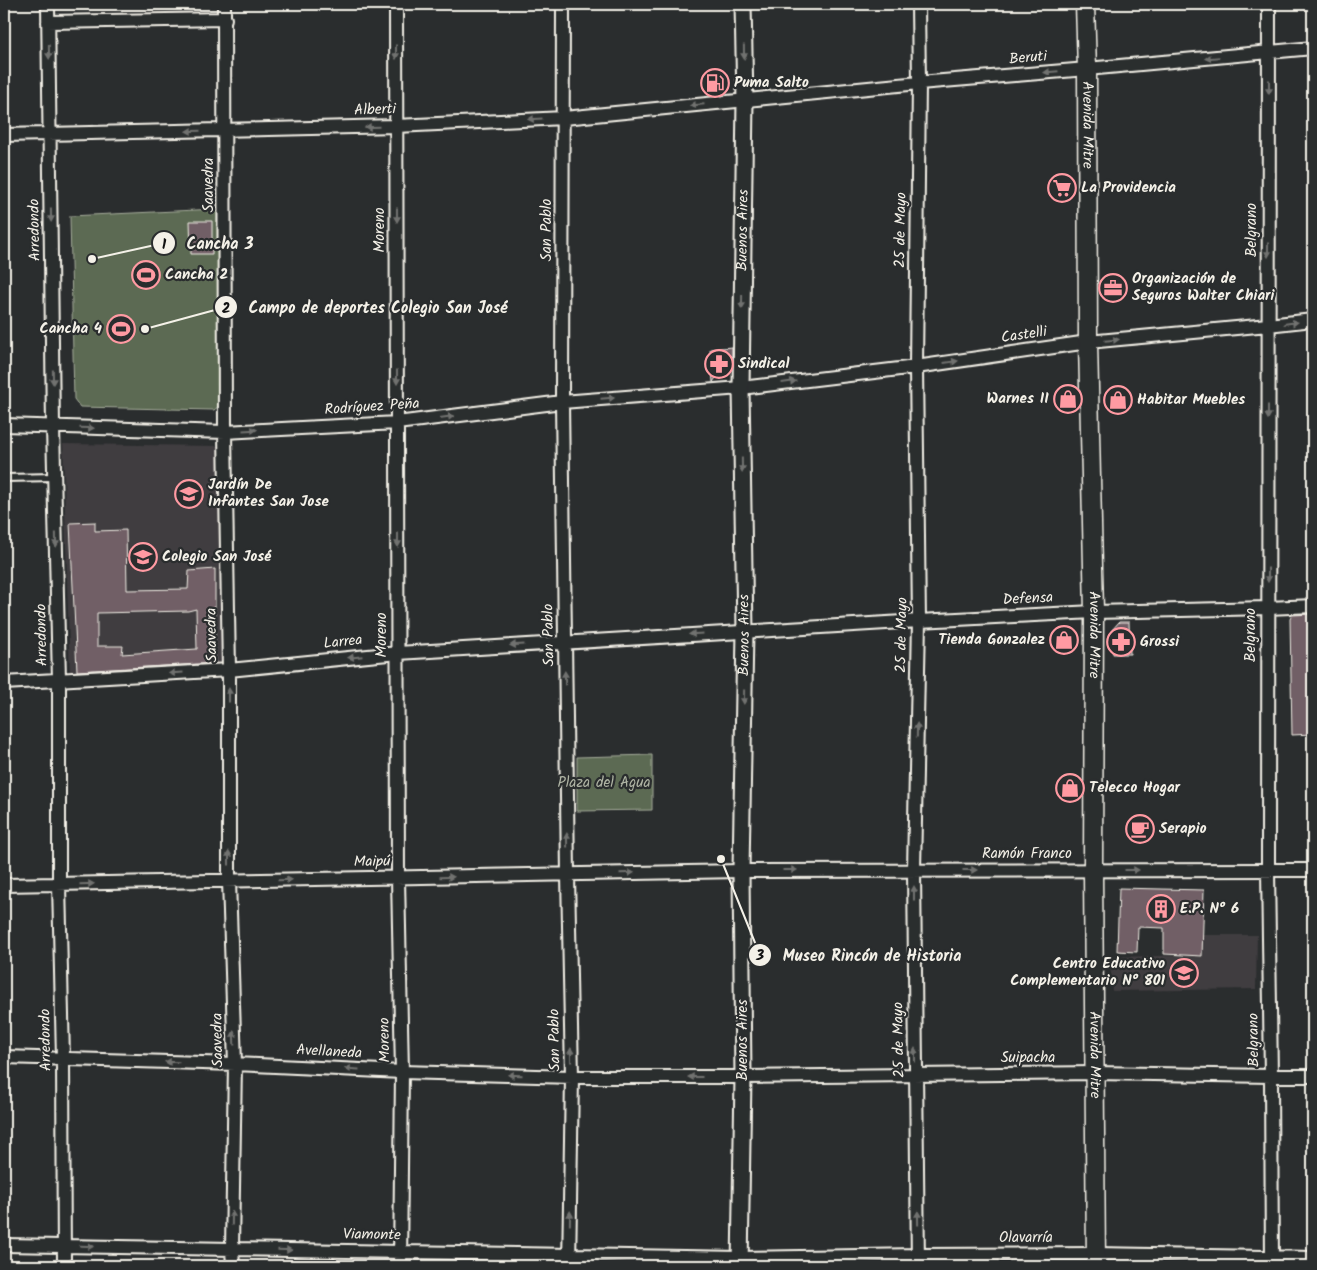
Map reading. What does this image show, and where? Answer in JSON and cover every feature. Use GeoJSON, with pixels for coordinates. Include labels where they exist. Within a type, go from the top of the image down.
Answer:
{"type":"FeatureCollection","features":[{"type":"Feature","properties":{"kind":"main road","name":"Avenida Mitre"},"geometry":{"type":"LineString","coordinates":[[1085,4],[1088,342],[1094,612],[1093,870],[1096,1260]]}},
{"type":"Feature","properties":{"kind":"street","name":"Arredondo"},"geometry":{"type":"LineString","coordinates":[[48,4],[53,427],[59,680],[59,884],[63,1058],[64,1266]]}},
{"type":"Feature","properties":{"kind":"street","name":"Saavedra"},"geometry":{"type":"LineString","coordinates":[[224,4],[229,881],[235,1064],[233,1266]]}},
{"type":"Feature","properties":{"kind":"street","name":"Moreno"},"geometry":{"type":"LineString","coordinates":[[396,4],[398,878],[402,1072],[400,1266]]}},
{"type":"Feature","properties":{"kind":"street","name":"San Pablo"},"geometry":{"type":"LineString","coordinates":[[564,4],[562,402],[572,1077],[569,1260]]}},
{"type":"Feature","properties":{"kind":"street","name":"Buenos Aires"},"geometry":{"type":"LineString","coordinates":[[740,1262],[743,1077],[741,870],[745,631],[741,388],[745,101],[743,4]]}},
{"type":"Feature","properties":{"kind":"street","name":"25 de Mayo"},"geometry":{"type":"LineString","coordinates":[[918,4],[916,367],[919,621],[914,870],[918,1261]]}},
{"type":"Feature","properties":{"kind":"street","name":"Belgrano"},"geometry":{"type":"LineString","coordinates":[[1268,4],[1268,870],[1272,1262]]}},
{"type":"Feature","properties":{"kind":"street"},"geometry":{"type":"LineString","coordinates":[[48,22],[224,20]]}},
{"type":"Feature","properties":{"kind":"street","name":"Beruti"},"geometry":{"type":"LineString","coordinates":[[745,101],[919,83],[1313,48]]}},
{"type":"Feature","properties":{"kind":"street","name":"Alberti"},"geometry":{"type":"LineString","coordinates":[[4,135],[396,126],[564,118],[745,101]]}},
{"type":"Feature","properties":{"kind":"street","name":"Castelli"},"geometry":{"type":"LineString","coordinates":[[741,388],[916,367],[1088,342],[1268,326],[1313,320]]}},
{"type":"Feature","properties":{"kind":"street","name":"Rodríguez Peña"},"geometry":{"type":"LineString","coordinates":[[4,425],[225,432],[397,423],[562,402],[741,388]]}},
{"type":"Feature","properties":{"kind":"street","name":"Defensa"},"geometry":{"type":"LineString","coordinates":[[745,631],[1094,612],[1313,606]]}},
{"type":"Feature","properties":{"kind":"street","name":"Larrea"},"geometry":{"type":"LineString","coordinates":[[4,682],[229,670],[398,653],[745,631]]}},
{"type":"Feature","properties":{"kind":"street","name":"Ramón Franco"},"geometry":{"type":"LineString","coordinates":[[741,870],[1313,870]]}},
{"type":"Feature","properties":{"kind":"street","name":"Maipú"},"geometry":{"type":"LineString","coordinates":[[4,885],[741,870]]}},
{"type":"Feature","properties":{"kind":"street","name":"Avellaneda"},"geometry":{"type":"LineString","coordinates":[[4,1057],[572,1077],[743,1077]]}},
{"type":"Feature","properties":{"kind":"street","name":"Suipacha"},"geometry":{"type":"LineString","coordinates":[[743,1077],[1095,1073],[1313,1076]]}},
{"type":"Feature","properties":{"kind":"street","name":"Viamonte"},"geometry":{"type":"LineString","coordinates":[[4,1245],[400,1252],[569,1260],[740,1262]]}},
{"type":"Feature","properties":{"kind":"street","name":"Olavarría"},"geometry":{"type":"LineString","coordinates":[[740,1262],[1096,1260],[1272,1262],[1313,1258]]}},
{"type":"Feature","properties":{"kind":"lane"},"geometry":{"type":"LineString","coordinates":[[4,478],[55,477]]}},
{"type":"Feature","properties":{"kind":"shaded area","name":"Colegio San José"},"geometry":{"type":"Polygon","coordinates":[[[63,444],[219,446],[221,668],[70,678],[63,444]]]}},
{"type":"Feature","properties":{"kind":"shaded area","name":"Centro Educativo Complementario N° 801"},"geometry":{"type":"Polygon","coordinates":[[[1198,935],[1257,935],[1256,989],[1112,991],[1110,957],[1202,955],[1198,935]]]}},
{"type":"Feature","properties":{"kind":"green space"},"geometry":{"type":"Polygon","coordinates":[[[217,209],[219,406],[214,410],[80,407],[74,399],[70,216],[217,209]]]}},
{"type":"Feature","properties":{"kind":"green space","name":"Plaza del Agua"},"geometry":{"type":"Polygon","coordinates":[[[652,755],[652,810],[577,811],[577,757],[652,755]]]}},
{"type":"Feature","properties":{"kind":"building"},"geometry":{"type":"Polygon","coordinates":[[[190,221],[212,221],[212,254],[191,254],[190,221]]]}},
{"type":"Feature","properties":{"kind":"building","name":"Sindical"},"geometry":{"type":"Polygon","coordinates":[[[732,347],[732,356],[713,382],[710,349],[732,347]]]}},
{"type":"Feature","properties":{"kind":"building"},"geometry":{"type":"Polygon","coordinates":[[[95,522],[95,531],[126,530],[127,590],[188,589],[189,571],[215,569],[215,663],[77,671],[70,523],[95,522]],[[196,609],[188,611],[97,613],[97,646],[123,646],[122,654],[197,649],[196,609]]]}},
{"type":"Feature","properties":{"kind":"building"},"geometry":{"type":"Polygon","coordinates":[[[1313,614],[1313,734],[1292,735],[1290,619],[1292,615],[1313,614]]]}},
{"type":"Feature","properties":{"kind":"building","name":"Grossi"},"geometry":{"type":"Polygon","coordinates":[[[1119,622],[1129,622],[1130,654],[1113,654],[1112,630],[1119,622]]]}},
{"type":"Feature","properties":{"kind":"building","name":"E.P. N° 6"},"geometry":{"type":"Polygon","coordinates":[[[1119,888],[1204,890],[1202,956],[1164,954],[1164,928],[1138,927],[1137,952],[1117,951],[1119,888]]]}},
{"type":"Feature","properties":{"kind":"place","name":"Puma Salto"},"geometry":{"type":"Point","coordinates":[715,83]}},
{"type":"Feature","properties":{"kind":"place","name":"La Providencia"},"geometry":{"type":"Point","coordinates":[1062,188]}},
{"type":"Feature","properties":{"kind":"place","name":"Cancha 3"},"geometry":{"type":"Point","coordinates":[92,259]}},
{"type":"Feature","properties":{"kind":"place","name":"Cancha 2"},"geometry":{"type":"Point","coordinates":[146,275]}},
{"type":"Feature","properties":{"kind":"place","name":"Organización de Seguros Walter Chiari"},"geometry":{"type":"Point","coordinates":[1113,288]}},
{"type":"Feature","properties":{"kind":"place","name":"Cancha 4"},"geometry":{"type":"Point","coordinates":[121,329]}},
{"type":"Feature","properties":{"kind":"place","name":"Campo de deportes Colegio San José"},"geometry":{"type":"Point","coordinates":[145,329]}},
{"type":"Feature","properties":{"kind":"place","name":"Sindical"},"geometry":{"type":"Point","coordinates":[719,364]}},
{"type":"Feature","properties":{"kind":"place","name":"Warnes II"},"geometry":{"type":"Point","coordinates":[1068,399]}},
{"type":"Feature","properties":{"kind":"place","name":"Habitar Muebles"},"geometry":{"type":"Point","coordinates":[1118,400]}},
{"type":"Feature","properties":{"kind":"place","name":"Jardín De Infantes San Jose"},"geometry":{"type":"Point","coordinates":[189,494]}},
{"type":"Feature","properties":{"kind":"place","name":"Colegio San José"},"geometry":{"type":"Point","coordinates":[143,557]}},
{"type":"Feature","properties":{"kind":"place","name":"Tienda Gonzalez"},"geometry":{"type":"Point","coordinates":[1064,640]}},
{"type":"Feature","properties":{"kind":"place","name":"Grossi"},"geometry":{"type":"Point","coordinates":[1121,642]}},
{"type":"Feature","properties":{"kind":"place","name":"Telecco Hogar"},"geometry":{"type":"Point","coordinates":[1070,788]}},
{"type":"Feature","properties":{"kind":"place","name":"Serapio"},"geometry":{"type":"Point","coordinates":[1140,829]}},
{"type":"Feature","properties":{"kind":"place","name":"Museo Rincón de Historia"},"geometry":{"type":"Point","coordinates":[721,859]}},
{"type":"Feature","properties":{"kind":"place","name":"E.P. N° 6"},"geometry":{"type":"Point","coordinates":[1161,909]}},
{"type":"Feature","properties":{"kind":"place","name":"Centro Educativo Complementario N° 801"},"geometry":{"type":"Point","coordinates":[1184,973]}}]}
